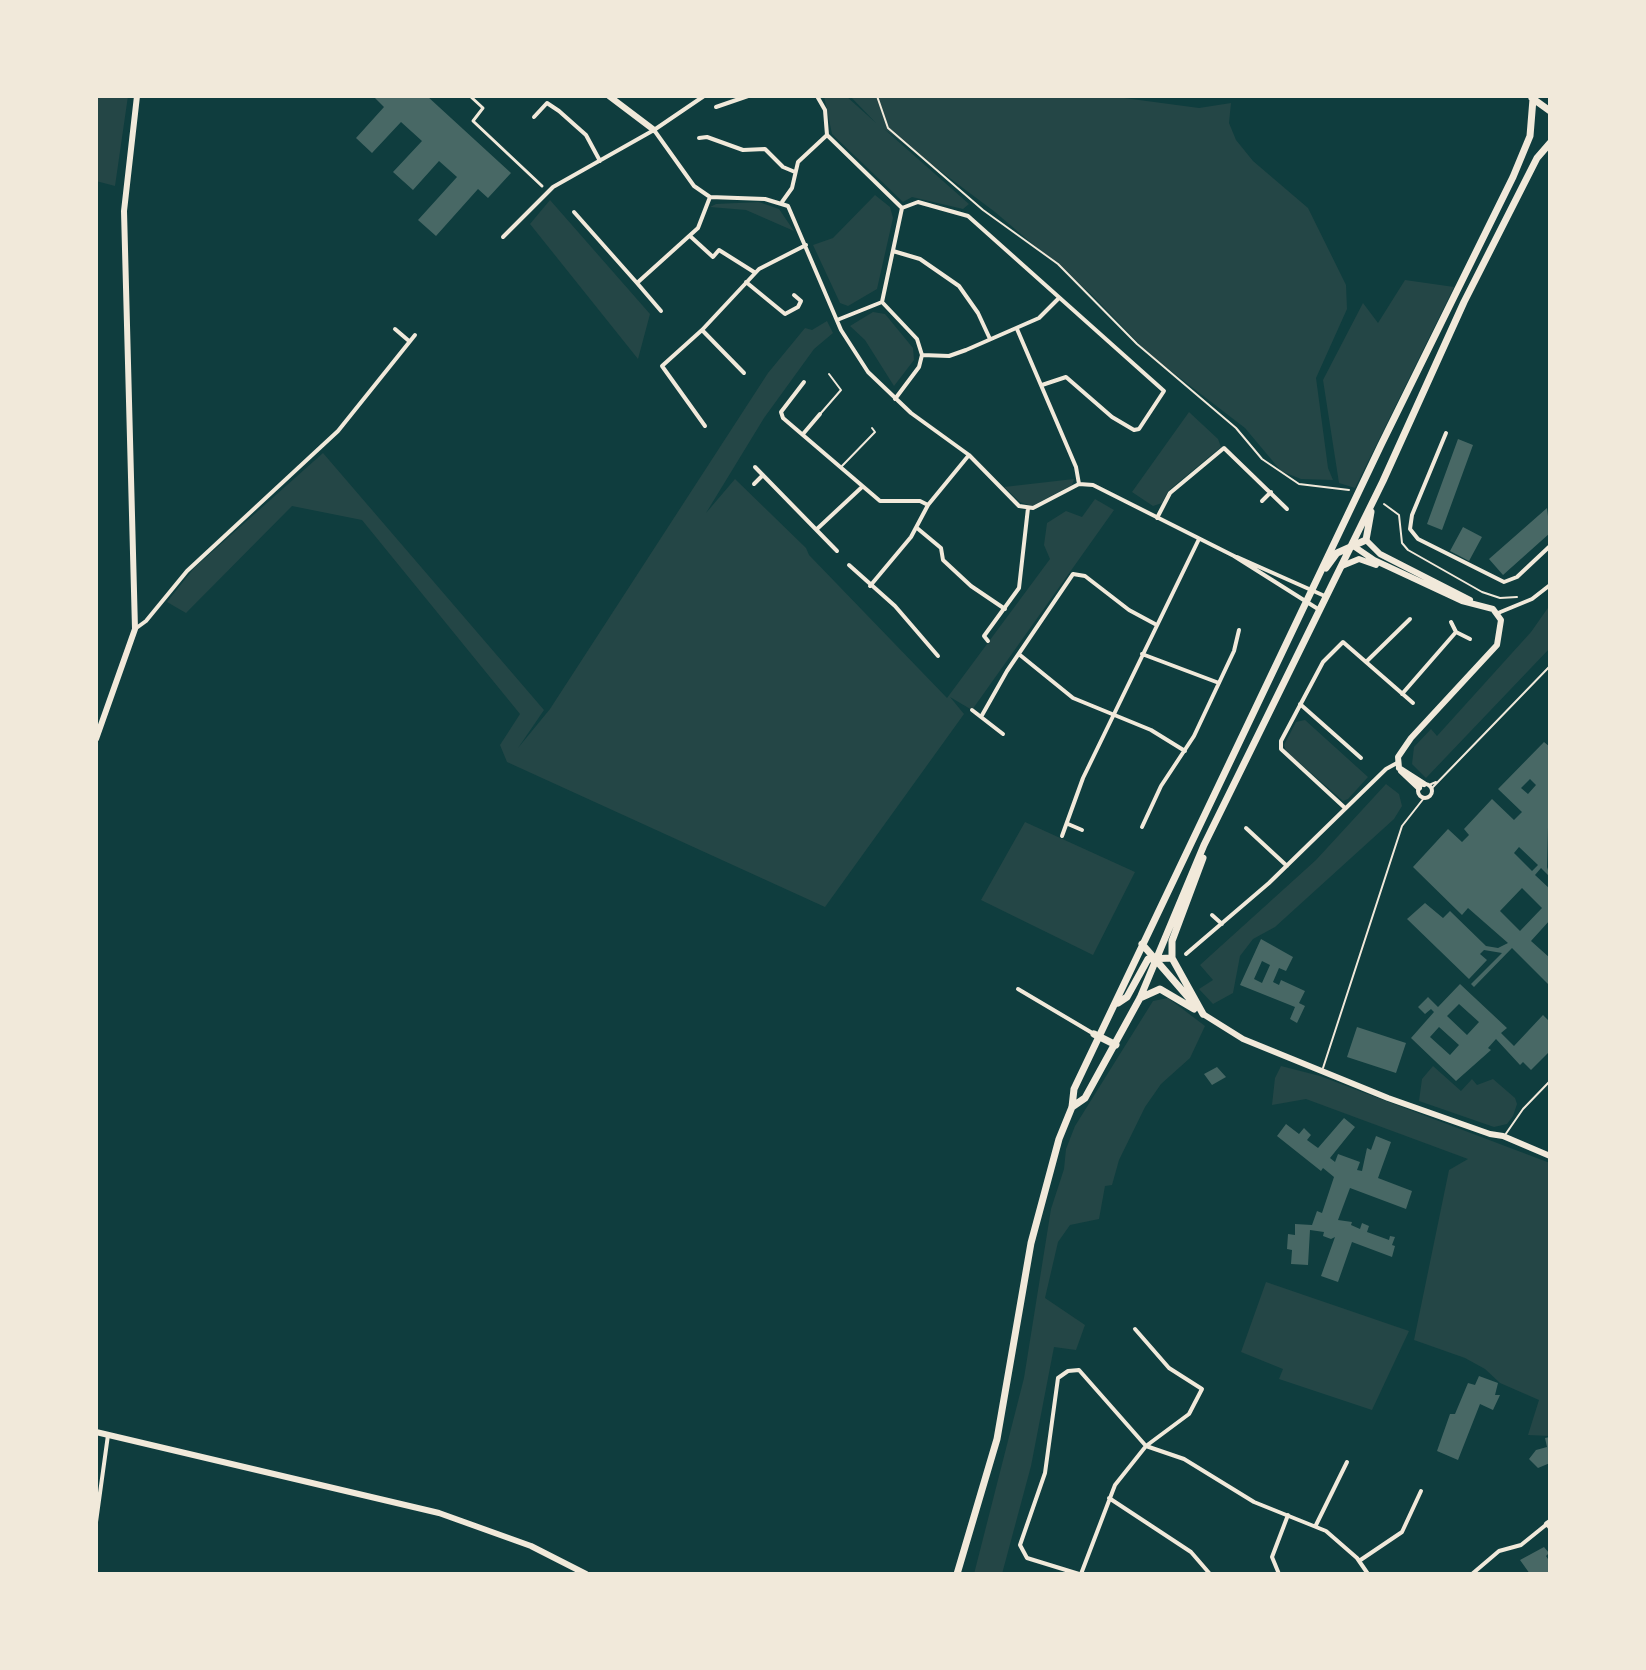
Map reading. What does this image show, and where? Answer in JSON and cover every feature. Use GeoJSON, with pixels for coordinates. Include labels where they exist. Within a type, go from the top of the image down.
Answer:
{"type":"FeatureCollection","features":[{"type":"Feature","properties":{"kind":"main road"},"geometry":{"type":"LineString","coordinates":[[1532,98],[1550,111]]}},
{"type":"Feature","properties":{"kind":"main road"},"geometry":{"type":"LineString","coordinates":[[957,1574],[997,1439],[1031,1243],[1059,1139],[1072,1107],[1074,1089],[1097,1035],[1117,1003],[1142,944],[1513,177],[1530,136],[1532,98]]}},
{"type":"Feature","properties":{"kind":"main road"},"geometry":{"type":"LineString","coordinates":[[1072,1107],[1085,1098],[1140,998],[1204,845],[1384,479],[1464,302],[1537,158],[1550,143]]}},
{"type":"Feature","properties":{"kind":"main road"},"geometry":{"type":"LineString","coordinates":[[1312,590],[1337,553],[1366,540],[1367,522],[1384,479]]}},
{"type":"Feature","properties":{"kind":"main road"},"geometry":{"type":"LineString","coordinates":[[1342,528],[1351,545]]}},
{"type":"Feature","properties":{"kind":"main road"},"geometry":{"type":"LineString","coordinates":[[1203,1014],[1172,958],[1172,941],[1201,869],[1204,845]]}},
{"type":"Feature","properties":{"kind":"main road"},"geometry":{"type":"LineString","coordinates":[[1142,944],[1203,1014]]}},
{"type":"Feature","properties":{"kind":"main road"},"geometry":{"type":"LineString","coordinates":[[1117,1003],[1127,997],[1148,959],[1172,958]]}},
{"type":"Feature","properties":{"kind":"main road"},"geometry":{"type":"LineString","coordinates":[[1140,998],[1160,989],[1203,1014]]}},
{"type":"Feature","properties":{"kind":"main road"},"geometry":{"type":"LineString","coordinates":[[1097,1035],[1116,1045]]}},
{"type":"Feature","properties":{"kind":"street"},"geometry":{"type":"LineString","coordinates":[[96,739],[135,629],[124,211],[137,96]]}},
{"type":"Feature","properties":{"kind":"street"},"geometry":{"type":"LineString","coordinates":[[470,96],[483,108],[473,121],[542,186]]}},
{"type":"Feature","properties":{"kind":"street"},"geometry":{"type":"LineString","coordinates":[[609,96],[654,130],[694,186],[710,197],[782,202],[794,215],[837,320],[859,360],[895,399],[969,455],[1011,499],[1028,508],[1042,505],[1079,484],[1093,485],[1234,556],[1321,610]]}},
{"type":"Feature","properties":{"kind":"street"},"geometry":{"type":"LineString","coordinates":[[503,237],[553,187],[654,130],[704,96]]}},
{"type":"Feature","properties":{"kind":"street"},"geometry":{"type":"LineString","coordinates":[[716,107],[748,96]]}},
{"type":"Feature","properties":{"kind":"street"},"geometry":{"type":"LineString","coordinates":[[817,96],[825,110],[827,135],[902,208]]}},
{"type":"Feature","properties":{"kind":"street"},"geometry":{"type":"LineString","coordinates":[[534,117],[547,103],[559,111],[586,135],[600,161]]}},
{"type":"Feature","properties":{"kind":"street"},"geometry":{"type":"LineString","coordinates":[[782,202],[792,188],[798,162],[827,135]]}},
{"type":"Feature","properties":{"kind":"street"},"geometry":{"type":"LineString","coordinates":[[699,138],[707,137],[743,150],[765,149],[783,167],[795,172]]}},
{"type":"Feature","properties":{"kind":"street"},"geometry":{"type":"LineString","coordinates":[[637,283],[690,236],[704,214],[710,197]]}},
{"type":"Feature","properties":{"kind":"street"},"geometry":{"type":"LineString","coordinates":[[902,208],[918,202],[968,216],[1164,391],[1139,429],[1134,430],[1112,417],[1066,377],[1042,385]]}},
{"type":"Feature","properties":{"kind":"street"},"geometry":{"type":"LineString","coordinates":[[882,302],[902,208]]}},
{"type":"Feature","properties":{"kind":"street"},"geometry":{"type":"LineString","coordinates":[[574,212],[661,311]]}},
{"type":"Feature","properties":{"kind":"street"},"geometry":{"type":"LineString","coordinates":[[690,236],[713,257],[719,250],[755,273]]}},
{"type":"Feature","properties":{"kind":"street"},"geometry":{"type":"LineString","coordinates":[[705,426],[662,366],[702,330],[755,273],[771,260],[806,245]]}},
{"type":"Feature","properties":{"kind":"street"},"geometry":{"type":"LineString","coordinates":[[893,251],[920,259],[959,286],[990,339]]}},
{"type":"Feature","properties":{"kind":"street"},"geometry":{"type":"LineString","coordinates":[[746,282],[785,314],[798,307],[801,301],[794,295]]}},
{"type":"Feature","properties":{"kind":"street"},"geometry":{"type":"LineString","coordinates":[[922,355],[949,356],[1017,329],[1039,318],[1059,298]]}},
{"type":"Feature","properties":{"kind":"street"},"geometry":{"type":"LineString","coordinates":[[837,320],[882,302]]}},
{"type":"Feature","properties":{"kind":"street"},"geometry":{"type":"LineString","coordinates":[[882,302],[917,339],[922,355],[919,367],[895,399]]}},
{"type":"Feature","properties":{"kind":"street"},"geometry":{"type":"LineString","coordinates":[[395,329],[409,341]]}},
{"type":"Feature","properties":{"kind":"street"},"geometry":{"type":"LineString","coordinates":[[1017,329],[1076,467],[1079,484]]}},
{"type":"Feature","properties":{"kind":"street"},"geometry":{"type":"LineString","coordinates":[[702,330],[744,373]]}},
{"type":"Feature","properties":{"kind":"street"},"geometry":{"type":"LineString","coordinates":[[135,629],[146,621],[187,571],[338,431],[415,335]]}},
{"type":"Feature","properties":{"kind":"street"},"geometry":{"type":"LineString","coordinates":[[804,382],[781,412],[783,418],[880,501],[920,501],[928,505]]}},
{"type":"Feature","properties":{"kind":"street"},"geometry":{"type":"LineString","coordinates":[[803,434],[820,414]]}},
{"type":"Feature","properties":{"kind":"street"},"geometry":{"type":"LineString","coordinates":[[1446,433],[1412,515],[1410,529],[1418,539],[1504,582],[1517,577],[1550,546]]}},
{"type":"Feature","properties":{"kind":"street"},"geometry":{"type":"LineString","coordinates":[[1157,518],[1170,493],[1224,448],[1287,509]]}},
{"type":"Feature","properties":{"kind":"street"},"geometry":{"type":"LineString","coordinates":[[870,586],[917,528],[928,505],[969,455]]}},
{"type":"Feature","properties":{"kind":"street"},"geometry":{"type":"LineString","coordinates":[[755,467],[837,551]]}},
{"type":"Feature","properties":{"kind":"street"},"geometry":{"type":"LineString","coordinates":[[754,484],[763,475]]}},
{"type":"Feature","properties":{"kind":"street"},"geometry":{"type":"LineString","coordinates":[[817,529],[862,487]]}},
{"type":"Feature","properties":{"kind":"street"},"geometry":{"type":"LineString","coordinates":[[1262,501],[1271,492]]}},
{"type":"Feature","properties":{"kind":"street"},"geometry":{"type":"LineString","coordinates":[[988,641],[984,636],[1019,588],[1028,508]]}},
{"type":"Feature","properties":{"kind":"street"},"geometry":{"type":"LineString","coordinates":[[917,528],[941,548],[943,560],[971,586],[1005,609]]}},
{"type":"Feature","properties":{"kind":"street"},"geometry":{"type":"LineString","coordinates":[[1062,836],[1083,778],[1116,716],[1155,624],[1199,539]]}},
{"type":"Feature","properties":{"kind":"street"},"geometry":{"type":"LineString","coordinates":[[1366,540],[1380,554],[1498,613],[1532,599],[1550,585]]}},
{"type":"Feature","properties":{"kind":"street"},"geometry":{"type":"LineString","coordinates":[[1351,545],[1409,577]]}},
{"type":"Feature","properties":{"kind":"street"},"geometry":{"type":"LineString","coordinates":[[1234,556],[1246,558],[1327,598]]}},
{"type":"Feature","properties":{"kind":"street"},"geometry":{"type":"LineString","coordinates":[[1342,566],[1364,560],[1462,601],[1473,602]]}},
{"type":"Feature","properties":{"kind":"street"},"geometry":{"type":"LineString","coordinates":[[849,565],[895,606],[938,656]]}},
{"type":"Feature","properties":{"kind":"street"},"geometry":{"type":"LineString","coordinates":[[981,717],[1066,584],[1079,573],[1129,610],[1155,624]]}},
{"type":"Feature","properties":{"kind":"street"},"geometry":{"type":"LineString","coordinates":[[1186,954],[1287,866],[1386,769],[1398,765],[1411,738],[1497,645],[1502,631],[1498,613]]}},
{"type":"Feature","properties":{"kind":"street"},"geometry":{"type":"LineString","coordinates":[[1366,662],[1410,619]]}},
{"type":"Feature","properties":{"kind":"street"},"geometry":{"type":"LineString","coordinates":[[1451,622],[1456,632],[1470,639]]}},
{"type":"Feature","properties":{"kind":"street"},"geometry":{"type":"LineString","coordinates":[[1142,827],[1161,786],[1185,751],[1219,683],[1239,630]]}},
{"type":"Feature","properties":{"kind":"street"},"geometry":{"type":"LineString","coordinates":[[1402,694],[1456,632]]}},
{"type":"Feature","properties":{"kind":"street"},"geometry":{"type":"LineString","coordinates":[[1345,808],[1281,749],[1281,741],[1323,662],[1343,642],[1413,703]]}},
{"type":"Feature","properties":{"kind":"street"},"geometry":{"type":"LineString","coordinates":[[925,658],[932,650]]}},
{"type":"Feature","properties":{"kind":"street"},"geometry":{"type":"LineString","coordinates":[[1142,654],[1219,683]]}},
{"type":"Feature","properties":{"kind":"street"},"geometry":{"type":"LineString","coordinates":[[1020,655],[1073,698],[1151,730],[1185,751]]}},
{"type":"Feature","properties":{"kind":"street"},"geometry":{"type":"LineString","coordinates":[[1300,704],[1361,758]]}},
{"type":"Feature","properties":{"kind":"street"},"geometry":{"type":"LineString","coordinates":[[972,710],[1003,734]]}},
{"type":"Feature","properties":{"kind":"street"},"geometry":{"type":"LineString","coordinates":[[1398,765],[1425,790]]}},
{"type":"Feature","properties":{"kind":"street"},"geometry":{"type":"LineString","coordinates":[[1068,824],[1082,830]]}},
{"type":"Feature","properties":{"kind":"street"},"geometry":{"type":"LineString","coordinates":[[1246,828],[1287,866]]}},
{"type":"Feature","properties":{"kind":"street"},"geometry":{"type":"LineString","coordinates":[[1212,915],[1222,924]]}},
{"type":"Feature","properties":{"kind":"street"},"geometry":{"type":"LineString","coordinates":[[1018,989],[1097,1035]]}},
{"type":"Feature","properties":{"kind":"street"},"geometry":{"type":"LineString","coordinates":[[1203,1014],[1243,1039],[1388,1098],[1503,1136],[1550,1156]]}},
{"type":"Feature","properties":{"kind":"street"},"geometry":{"type":"LineString","coordinates":[[1135,1329],[1169,1368],[1202,1388],[1189,1414],[1146,1446],[1122,1474],[1109,1498],[1080,1574],[1027,1558],[1020,1545],[1045,1473],[1058,1378],[1068,1371],[1079,1370],[1146,1446],[1184,1459],[1254,1502],[1316,1525],[1339,1540],[1368,1574]]}},
{"type":"Feature","properties":{"kind":"street"},"geometry":{"type":"LineString","coordinates":[[96,1432],[439,1513],[531,1546],[586,1574]]}},
{"type":"Feature","properties":{"kind":"street"},"geometry":{"type":"LineString","coordinates":[[96,1522],[108,1435]]}},
{"type":"Feature","properties":{"kind":"street"},"geometry":{"type":"LineString","coordinates":[[1316,1525],[1347,1462]]}},
{"type":"Feature","properties":{"kind":"street"},"geometry":{"type":"LineString","coordinates":[[1359,1561],[1402,1532],[1421,1491]]}},
{"type":"Feature","properties":{"kind":"street"},"geometry":{"type":"LineString","coordinates":[[1109,1498],[1191,1552],[1210,1574]]}},
{"type":"Feature","properties":{"kind":"street"},"geometry":{"type":"LineString","coordinates":[[1279,1574],[1272,1557],[1288,1515]]}},
{"type":"Feature","properties":{"kind":"street"},"geometry":{"type":"LineString","coordinates":[[1472,1574],[1499,1551],[1521,1545],[1549,1525]]}},
{"type":"Feature","properties":{"kind":"lane"},"geometry":{"type":"LineString","coordinates":[[820,414],[841,390],[829,374]]}},
{"type":"Feature","properties":{"kind":"lane"},"geometry":{"type":"LineString","coordinates":[[841,467],[875,432],[872,428]]}},
{"type":"Feature","properties":{"kind":"lane"},"geometry":{"type":"LineString","coordinates":[[1322,1071],[1402,826],[1425,790],[1441,780],[1550,666]]}},
{"type":"Feature","properties":{"kind":"lane"},"geometry":{"type":"LineString","coordinates":[[1503,1136],[1550,1081]]}},
{"type":"Feature","properties":{"kind":"path"},"geometry":{"type":"LineString","coordinates":[[877,96],[888,128],[983,210],[1058,264],[1120,328],[1236,428],[1272,467],[1299,484],[1336,486],[1350,491]]}},
{"type":"Feature","properties":{"kind":"path"},"geometry":{"type":"LineString","coordinates":[[1384,504],[1399,515],[1402,543],[1408,550],[1482,592],[1500,598],[1519,597]]}},
{"type":"Feature","properties":{"kind":"shaded area"},"geometry":{"type":"Polygon","coordinates":[[[96,96],[128,96],[115,186],[96,181],[96,96]]]}},
{"type":"Feature","properties":{"kind":"shaded area"},"geometry":{"type":"Polygon","coordinates":[[[824,96],[846,96],[876,123],[850,96],[1109,96],[1199,108],[1231,103],[1229,123],[1236,140],[1253,161],[1308,208],[1346,285],[1347,309],[1316,378],[1328,468],[1333,480],[1301,479],[1281,471],[1245,428],[1150,355],[1091,294],[995,212],[883,128],[969,204],[963,209],[912,197],[903,202],[832,134],[824,96]]]}},
{"type":"Feature","properties":{"kind":"shaded area"},"geometry":{"type":"Polygon","coordinates":[[[875,195],[890,207],[893,218],[877,289],[848,306],[840,303],[813,245],[833,238],[875,195]]]}},
{"type":"Feature","properties":{"kind":"shaded area"},"geometry":{"type":"Polygon","coordinates":[[[550,200],[650,314],[638,359],[530,224],[550,200]]]}},
{"type":"Feature","properties":{"kind":"shaded area"},"geometry":{"type":"Polygon","coordinates":[[[759,202],[779,209],[794,231],[746,210],[710,207],[716,204],[759,202]]]}},
{"type":"Feature","properties":{"kind":"shaded area"},"geometry":{"type":"Polygon","coordinates":[[[1405,280],[1454,287],[1355,488],[1339,483],[1323,380],[1363,303],[1378,323],[1405,280]]]}},
{"type":"Feature","properties":{"kind":"shaded area"},"geometry":{"type":"Polygon","coordinates":[[[873,312],[885,314],[913,348],[914,360],[894,386],[865,340],[850,326],[873,312]]]}},
{"type":"Feature","properties":{"kind":"shaded area"},"geometry":{"type":"Polygon","coordinates":[[[827,321],[833,333],[814,349],[764,418],[706,513],[735,479],[806,548],[809,555],[947,698],[1050,559],[1044,545],[1047,523],[1066,511],[1082,517],[1095,499],[1114,510],[972,710],[950,697],[964,714],[825,907],[507,762],[500,745],[520,714],[362,520],[292,506],[186,613],[167,602],[194,568],[323,453],[544,710],[518,748],[550,709],[768,373],[805,328],[812,330],[827,321]]]}},
{"type":"Feature","properties":{"kind":"shaded area"},"geometry":{"type":"Polygon","coordinates":[[[1189,412],[1218,439],[1221,447],[1168,491],[1162,503],[1153,506],[1132,492],[1189,412]]]}},
{"type":"Feature","properties":{"kind":"shaded area"},"geometry":{"type":"Polygon","coordinates":[[[1074,479],[1072,485],[1032,506],[1020,502],[1004,487],[1074,479]]]}},
{"type":"Feature","properties":{"kind":"shaded area"},"geometry":{"type":"Polygon","coordinates":[[[1550,605],[1550,648],[1426,778],[1412,764],[1414,747],[1431,729],[1437,736],[1531,632],[1550,605]]]}},
{"type":"Feature","properties":{"kind":"shaded area"},"geometry":{"type":"Polygon","coordinates":[[[1305,720],[1368,777],[1348,799],[1343,801],[1286,751],[1284,745],[1296,722],[1305,720]]]}},
{"type":"Feature","properties":{"kind":"shaded area"},"geometry":{"type":"Polygon","coordinates":[[[1386,784],[1399,794],[1402,806],[1394,819],[1275,927],[1253,939],[1240,956],[1233,993],[1213,1004],[1199,989],[1213,980],[1200,965],[1316,860],[1386,784]]]}},
{"type":"Feature","properties":{"kind":"shaded area"},"geometry":{"type":"Polygon","coordinates":[[[1025,822],[1135,872],[1093,955],[981,900],[1025,822]]]}},
{"type":"Feature","properties":{"kind":"shaded area"},"geometry":{"type":"Polygon","coordinates":[[[1168,998],[1205,1026],[1190,1058],[1161,1084],[1145,1107],[1119,1160],[1112,1185],[1105,1186],[1099,1219],[1070,1225],[1058,1242],[1045,1298],[1085,1325],[1076,1350],[1054,1347],[1031,1466],[1002,1574],[974,1574],[1024,1378],[1051,1209],[1064,1169],[1066,1149],[1075,1126],[1153,1001],[1168,998]]]}},
{"type":"Feature","properties":{"kind":"shaded area"},"geometry":{"type":"Polygon","coordinates":[[[1281,1066],[1320,1076],[1550,1163],[1550,1436],[1528,1435],[1539,1400],[1500,1383],[1485,1369],[1465,1358],[1414,1340],[1449,1170],[1468,1159],[1306,1099],[1272,1105],[1275,1078],[1281,1066]]]}},
{"type":"Feature","properties":{"kind":"shaded area"},"geometry":{"type":"Polygon","coordinates":[[[1433,1066],[1461,1091],[1472,1079],[1477,1085],[1493,1079],[1515,1098],[1517,1104],[1513,1116],[1507,1124],[1494,1127],[1419,1101],[1422,1079],[1433,1066]]]}},
{"type":"Feature","properties":{"kind":"shaded area"},"geometry":{"type":"Polygon","coordinates":[[[1266,1282],[1409,1331],[1372,1410],[1279,1379],[1283,1369],[1241,1352],[1266,1282]]]}},
{"type":"Feature","properties":{"kind":"building"},"geometry":{"type":"Polygon","coordinates":[[[373,96],[427,96],[511,173],[488,198],[478,189],[436,236],[418,220],[457,177],[439,161],[413,190],[393,172],[422,141],[401,122],[372,153],[356,138],[384,107],[373,96]]]}},
{"type":"Feature","properties":{"kind":"building"},"geometry":{"type":"Polygon","coordinates":[[[1458,439],[1473,445],[1442,530],[1427,524],[1458,439]]]}},
{"type":"Feature","properties":{"kind":"building"},"geometry":{"type":"Polygon","coordinates":[[[1547,508],[1550,533],[1503,575],[1489,559],[1547,508]]]}},
{"type":"Feature","properties":{"kind":"building"},"geometry":{"type":"Polygon","coordinates":[[[1463,527],[1482,537],[1469,561],[1450,551],[1463,527]]]}},
{"type":"Feature","properties":{"kind":"building"},"geometry":{"type":"Polygon","coordinates":[[[1544,742],[1550,747],[1547,867],[1550,877],[1541,868],[1535,875],[1550,889],[1550,920],[1531,941],[1550,958],[1550,986],[1512,948],[1474,987],[1471,984],[1502,953],[1484,950],[1480,954],[1487,960],[1469,979],[1407,919],[1425,903],[1443,918],[1450,911],[1486,946],[1498,948],[1508,943],[1468,908],[1462,915],[1413,867],[1448,829],[1462,842],[1469,835],[1464,829],[1492,799],[1514,820],[1522,812],[1498,789],[1544,742]],[[1530,779],[1521,788],[1528,794],[1536,785],[1530,779]],[[1519,847],[1514,853],[1532,871],[1538,865],[1519,847]],[[1522,888],[1500,911],[1520,931],[1542,908],[1522,888]]]}},
{"type":"Feature","properties":{"kind":"building"},"geometry":{"type":"Polygon","coordinates":[[[1261,939],[1293,957],[1286,971],[1279,968],[1273,982],[1279,985],[1281,980],[1305,991],[1299,1003],[1305,1006],[1297,1023],[1290,1019],[1295,1007],[1240,985],[1261,939]],[[1262,961],[1254,979],[1262,983],[1270,965],[1262,961]]]}},
{"type":"Feature","properties":{"kind":"building"},"geometry":{"type":"Polygon","coordinates":[[[1460,984],[1507,1028],[1501,1033],[1514,1046],[1543,1015],[1550,1022],[1550,1051],[1531,1070],[1523,1062],[1520,1065],[1496,1039],[1488,1048],[1491,1050],[1456,1081],[1411,1038],[1434,1012],[1431,1009],[1425,1014],[1418,1007],[1428,997],[1438,1007],[1460,984]],[[1459,1004],[1447,1016],[1467,1035],[1479,1022],[1459,1004]],[[1439,1027],[1430,1037],[1450,1055],[1459,1045],[1439,1027]]]}},
{"type":"Feature","properties":{"kind":"building"},"geometry":{"type":"Polygon","coordinates":[[[1357,1027],[1406,1043],[1396,1073],[1347,1057],[1357,1027]]]}},
{"type":"Feature","properties":{"kind":"building"},"geometry":{"type":"Polygon","coordinates":[[[1217,1067],[1226,1077],[1212,1085],[1204,1074],[1217,1067]]]}},
{"type":"Feature","properties":{"kind":"building"},"geometry":{"type":"Polygon","coordinates":[[[1344,1118],[1355,1127],[1330,1158],[1335,1162],[1338,1154],[1360,1162],[1357,1170],[1362,1171],[1367,1148],[1371,1150],[1376,1136],[1391,1142],[1378,1178],[1412,1191],[1406,1209],[1350,1188],[1338,1220],[1352,1222],[1351,1225],[1360,1229],[1362,1223],[1369,1226],[1367,1232],[1389,1240],[1390,1236],[1395,1237],[1392,1245],[1395,1246],[1392,1257],[1352,1242],[1338,1282],[1321,1276],[1335,1237],[1331,1239],[1323,1236],[1324,1232],[1310,1230],[1308,1265],[1291,1264],[1292,1250],[1287,1249],[1288,1234],[1295,1235],[1295,1224],[1312,1225],[1317,1211],[1322,1213],[1334,1177],[1323,1168],[1321,1171],[1277,1136],[1286,1124],[1299,1134],[1304,1128],[1311,1135],[1307,1140],[1318,1148],[1344,1118]]]}},
{"type":"Feature","properties":{"kind":"building"},"geometry":{"type":"Polygon","coordinates":[[[1479,1376],[1498,1383],[1495,1395],[1500,1395],[1493,1410],[1480,1404],[1458,1460],[1437,1451],[1450,1414],[1455,1414],[1468,1383],[1475,1385],[1479,1376]]]}},
{"type":"Feature","properties":{"kind":"building"},"geometry":{"type":"Polygon","coordinates":[[[1550,1437],[1550,1463],[1538,1468],[1529,1459],[1536,1450],[1547,1447],[1545,1438],[1550,1437]]]}},
{"type":"Feature","properties":{"kind":"building"},"geometry":{"type":"Polygon","coordinates":[[[1544,1547],[1549,1553],[1546,1556],[1550,1562],[1550,1574],[1530,1574],[1520,1560],[1544,1547]]]}}]}
